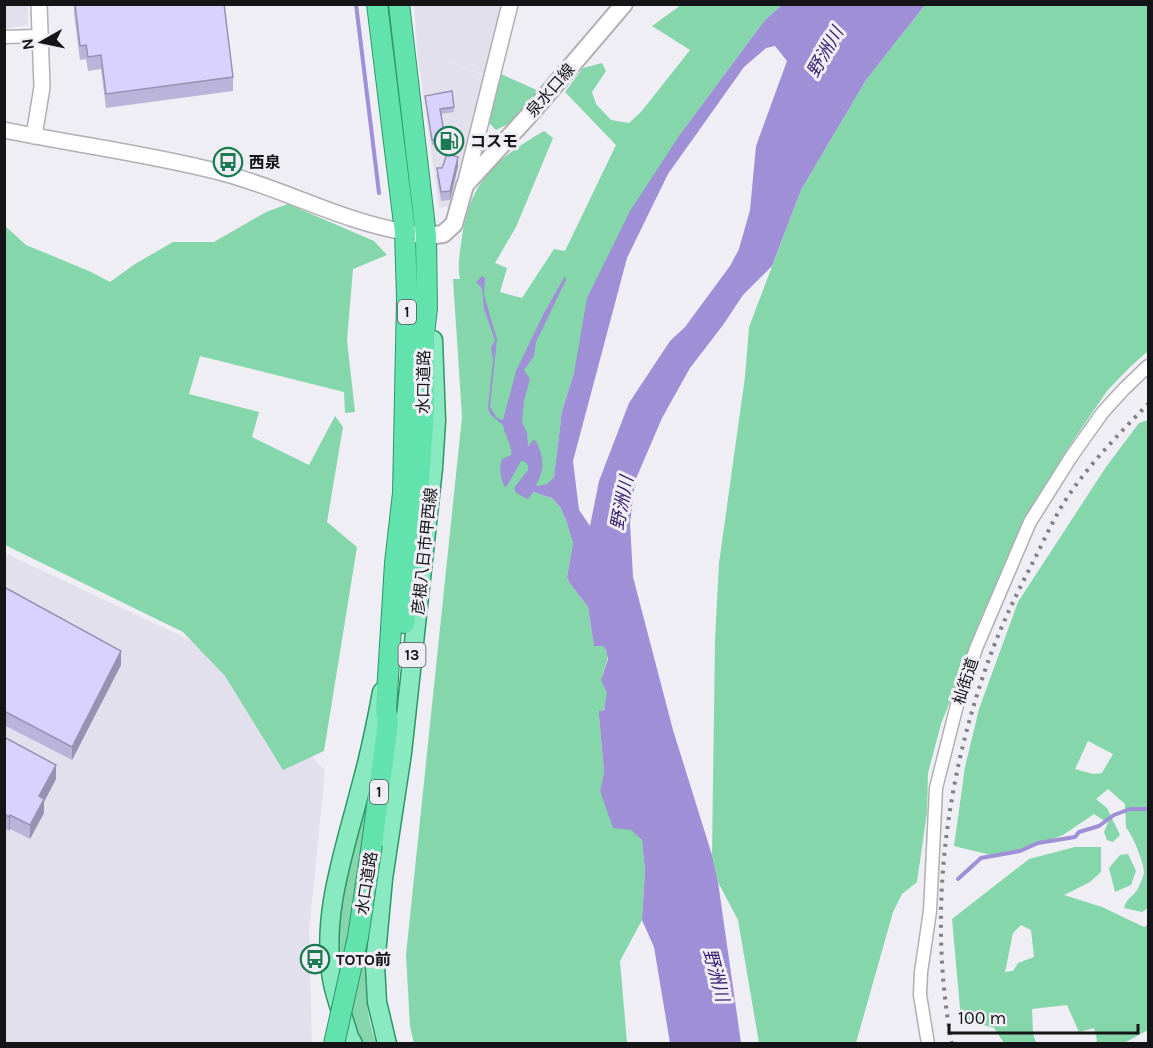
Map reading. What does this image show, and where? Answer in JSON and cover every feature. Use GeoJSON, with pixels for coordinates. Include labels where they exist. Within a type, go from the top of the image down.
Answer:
{"type":"FeatureCollection","features":[{"type":"Feature","properties":{"kind":"highway","name":"水口道路"},"geometry":{"type":"LineString","coordinates":[[334,1044],[358,937],[388,722],[386,710],[395,563],[403,493],[407,298],[405,232],[377,4]]}},
{"type":"Feature","properties":{"kind":"highway","name":"水口道路"},"geometry":{"type":"LineString","coordinates":[[388,722],[394,709],[414,538],[424,410],[424,334],[427,308],[426,236],[399,4]]}},
{"type":"Feature","properties":{"kind":"main road","name":"泉水口線"},"geometry":{"type":"LineString","coordinates":[[426,236],[443,234],[454,224],[465,185],[532,112],[624,4]]}},
{"type":"Feature","properties":{"kind":"main road"},"geometry":{"type":"LineString","coordinates":[[405,232],[426,236]]}},
{"type":"Feature","properties":{"kind":"main road","name":"彦根八日市甲西線"},"geometry":{"type":"LineString","coordinates":[[387,1044],[376,1002],[375,965],[383,879],[402,753],[433,468],[436,421],[432,333],[427,308]]}},
{"type":"Feature","properties":{"kind":"main road","name":"彦根八日市甲西線"},"geometry":{"type":"LineString","coordinates":[[353,1044],[333,983],[331,915],[346,841],[375,730],[384,679],[389,628],[393,621]]}},
{"type":"Feature","properties":{"kind":"street"},"geometry":{"type":"LineString","coordinates":[[34,136],[42,87],[39,4]]}},
{"type":"Feature","properties":{"kind":"street"},"geometry":{"type":"LineString","coordinates":[[465,185],[510,4]]}},
{"type":"Feature","properties":{"kind":"street"},"geometry":{"type":"LineString","coordinates":[[4,38],[39,36]]}},
{"type":"Feature","properties":{"kind":"street"},"geometry":{"type":"LineString","coordinates":[[4,130],[132,152],[223,173],[263,184],[381,228],[405,232]]}},
{"type":"Feature","properties":{"kind":"street","name":"杣街道"},"geometry":{"type":"LineString","coordinates":[[928,1044],[920,995],[930,911],[936,788],[959,697],[977,646],[1030,522],[1071,456],[1103,412],[1149,366]]}},
{"type":"Feature","properties":{"kind":"shaded area"},"geometry":{"type":"Polygon","coordinates":[[[5,4],[28,5],[28,25],[5,29],[5,4]]]}},
{"type":"Feature","properties":{"kind":"shaded area"},"geometry":{"type":"Polygon","coordinates":[[[414,5],[503,5],[485,75],[434,56],[485,76],[451,206],[439,208],[417,49],[414,5]]]}},
{"type":"Feature","properties":{"kind":"shaded area"},"geometry":{"type":"Polygon","coordinates":[[[5,553],[226,657],[325,771],[309,931],[312,1043],[5,1044],[5,553]]]}},
{"type":"Feature","properties":{"kind":"green space"},"geometry":{"type":"Polygon","coordinates":[[[681,5],[782,5],[765,20],[681,133],[574,373],[562,411],[554,477],[533,492],[552,498],[560,507],[566,520],[573,543],[567,577],[588,607],[594,646],[603,646],[607,654],[602,679],[607,699],[599,716],[604,772],[600,792],[642,840],[645,871],[642,920],[620,961],[627,1043],[414,1044],[410,1026],[406,955],[462,417],[453,279],[460,279],[459,258],[466,217],[479,186],[488,173],[512,151],[544,131],[553,138],[516,227],[495,263],[507,268],[500,292],[522,298],[554,249],[565,251],[616,145],[565,92],[583,68],[602,63],[606,71],[592,92],[596,104],[611,120],[629,123],[641,112],[690,50],[652,26],[681,5]]]}},
{"type":"Feature","properties":{"kind":"green space"},"geometry":{"type":"Polygon","coordinates":[[[925,5],[1148,5],[1148,351],[1107,391],[1066,451],[1033,509],[975,638],[941,724],[928,773],[927,812],[917,882],[902,894],[893,912],[856,1043],[759,1043],[738,920],[718,882],[712,855],[715,640],[719,563],[745,377],[749,327],[801,190],[866,80],[925,5]]]}},
{"type":"Feature","properties":{"kind":"green space"},"geometry":{"type":"Polygon","coordinates":[[[501,74],[539,91],[514,121],[496,130],[485,119],[501,74]]]}},
{"type":"Feature","properties":{"kind":"green space"},"geometry":{"type":"Polygon","coordinates":[[[288,204],[374,241],[387,255],[353,269],[347,340],[355,412],[345,413],[344,392],[200,356],[189,394],[259,412],[252,437],[309,465],[335,416],[343,427],[327,522],[357,547],[324,751],[283,770],[225,676],[183,632],[5,545],[4,225],[26,245],[110,282],[173,242],[214,242],[266,212],[288,204]]]}},
{"type":"Feature","properties":{"kind":"green space"},"geometry":{"type":"Polygon","coordinates":[[[1148,420],[1148,908],[1142,912],[1124,908],[1144,874],[1140,855],[1126,828],[1125,804],[1108,789],[1096,799],[1107,808],[1120,835],[1113,842],[1107,840],[1104,832],[1109,820],[1103,820],[1094,814],[1063,835],[1028,848],[991,855],[954,846],[965,767],[979,709],[1018,602],[1106,467],[1139,423],[1148,420]],[[1088,741],[1075,769],[1093,774],[1102,773],[1113,754],[1088,741]]]}},
{"type":"Feature","properties":{"kind":"green space"},"geometry":{"type":"Polygon","coordinates":[[[380,734],[361,847],[382,850],[370,922],[366,971],[366,996],[376,1043],[358,1044],[351,1031],[333,933],[380,734]]]}},
{"type":"Feature","properties":{"kind":"green space"},"geometry":{"type":"Polygon","coordinates":[[[1075,847],[1101,847],[1101,872],[1090,882],[1064,895],[1102,907],[1144,927],[1148,925],[1148,1030],[1124,1043],[1096,1043],[1094,1028],[1079,1032],[1067,1005],[1032,1009],[1033,1033],[1036,1043],[1004,1043],[994,1028],[961,1019],[952,919],[1029,859],[1075,847]],[[1021,925],[1013,933],[1005,972],[1013,971],[1018,963],[1034,957],[1031,930],[1021,925]]]}},
{"type":"Feature","properties":{"kind":"green space"},"geometry":{"type":"Polygon","coordinates":[[[1128,854],[1136,871],[1131,885],[1115,892],[1109,868],[1120,855],[1128,854]]]}},
{"type":"Feature","properties":{"kind":"water","name":"野洲川"},"geometry":{"type":"Polygon","coordinates":[[[782,5],[925,5],[866,80],[801,190],[772,266],[743,295],[690,368],[662,418],[635,481],[630,523],[633,577],[673,730],[712,855],[718,882],[741,1043],[670,1043],[654,947],[642,920],[645,871],[642,840],[631,830],[613,828],[600,791],[604,772],[599,711],[604,710],[607,693],[601,680],[608,659],[606,650],[603,646],[594,646],[588,607],[567,577],[573,543],[560,507],[552,498],[533,492],[528,499],[516,493],[514,488],[528,470],[528,465],[524,461],[521,461],[507,486],[505,487],[502,481],[500,470],[502,459],[511,455],[510,444],[503,425],[490,414],[488,407],[493,360],[491,348],[495,340],[484,309],[482,288],[476,282],[482,276],[485,278],[484,295],[497,339],[490,407],[497,418],[503,420],[516,371],[565,276],[566,280],[536,342],[534,356],[524,370],[530,379],[524,401],[522,423],[527,432],[528,447],[533,440],[536,441],[541,452],[542,468],[536,485],[547,484],[554,477],[562,411],[574,373],[587,298],[630,211],[681,133],[765,20],[782,5]],[[775,46],[766,48],[744,67],[668,174],[627,258],[573,461],[579,510],[590,526],[599,481],[629,403],[670,341],[685,327],[730,266],[739,249],[750,210],[756,146],[787,61],[775,46]]]}},
{"type":"Feature","properties":{"kind":"building"},"geometry":{"type":"Polygon","coordinates":[[[75,4],[224,4],[233,77],[106,94],[101,55],[88,57],[86,45],[80,46],[75,4]]]}},
{"type":"Feature","properties":{"kind":"building"},"geometry":{"type":"Polygon","coordinates":[[[452,91],[454,107],[440,109],[445,138],[432,140],[425,96],[452,91]]]}},
{"type":"Feature","properties":{"kind":"building"},"geometry":{"type":"Polygon","coordinates":[[[447,154],[458,157],[450,191],[441,192],[437,168],[442,168],[447,154]]]}},
{"type":"Feature","properties":{"kind":"building"},"geometry":{"type":"Polygon","coordinates":[[[4,587],[121,651],[72,747],[4,711],[4,587]]]}},
{"type":"Feature","properties":{"kind":"building"},"geometry":{"type":"Polygon","coordinates":[[[4,737],[56,765],[39,796],[44,799],[30,825],[4,814],[4,737]]]}},
{"type":"Feature","properties":{"kind":"waterway"},"geometry":{"type":"LineString","coordinates":[[356,4],[379,193]]}},
{"type":"Feature","properties":{"kind":"waterway"},"geometry":{"type":"LineString","coordinates":[[958,879],[981,858],[1020,851],[1038,843],[1075,837],[1079,832],[1099,826],[1114,815],[1130,809],[1148,809]]}},
{"type":"Feature","properties":{"kind":"railway"},"geometry":{"type":"LineString","coordinates":[[952,1044],[941,945],[945,844],[963,746],[976,698],[1005,619],[1063,504],[1114,439],[1148,404]]}},
{"type":"Feature","properties":{"kind":"place","name":"コスモ"},"geometry":{"type":"Point","coordinates":[449,141]}},
{"type":"Feature","properties":{"kind":"place","name":"西泉"},"geometry":{"type":"Point","coordinates":[228,162]}},
{"type":"Feature","properties":{"kind":"place","name":"TOTO前"},"geometry":{"type":"Point","coordinates":[315,959]}}]}
